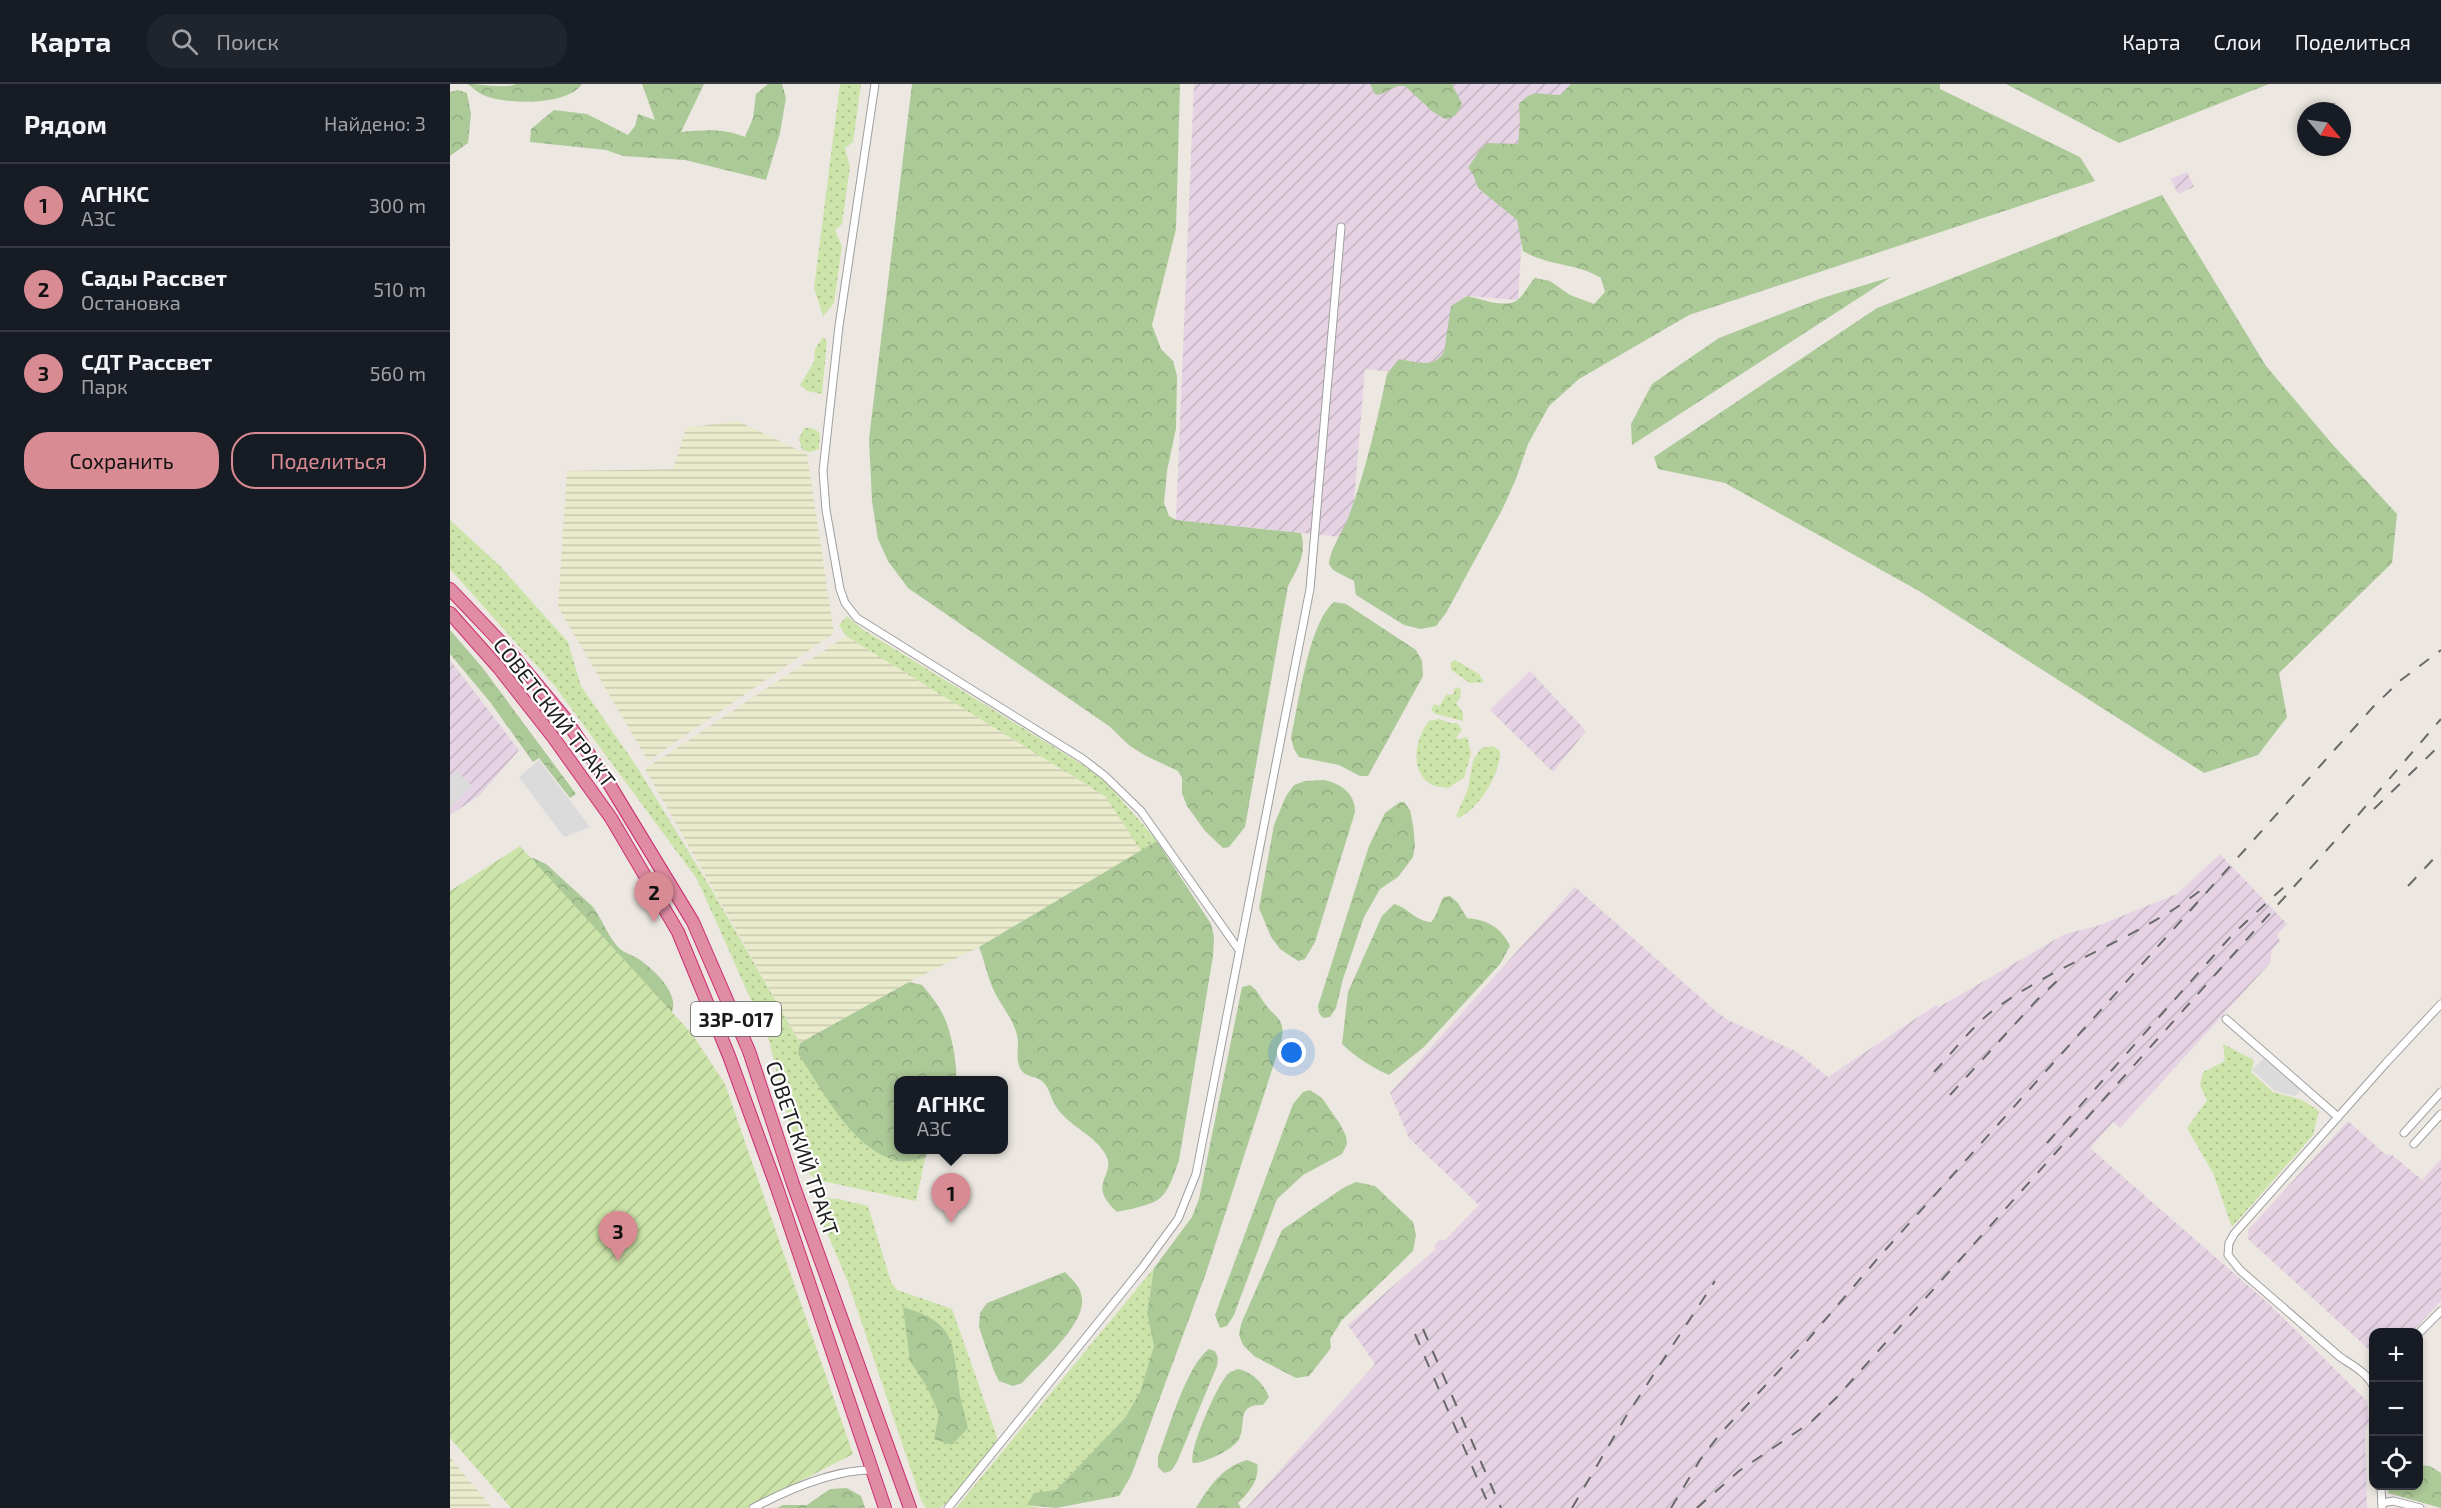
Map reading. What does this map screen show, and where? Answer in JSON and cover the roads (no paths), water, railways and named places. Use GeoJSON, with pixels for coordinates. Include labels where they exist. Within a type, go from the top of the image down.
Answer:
{"type":"FeatureCollection","features":[{"type":"Feature","properties":{"kind":"highway","name":"СОВЕТСКИЙ ТРАКТ"},"geometry":{"type":"LineString","coordinates":[[450,589],[510,652],[564,717],[611,787],[693,922],[749,1051],[793,1184],[910,1508]]}},
{"type":"Feature","properties":{"kind":"highway","name":"СОВЕТСКИЙ ТРАКТ"},"geometry":{"type":"LineString","coordinates":[[450,613],[498,667],[553,736],[611,818],[678,932],[729,1056],[773,1177],[885,1508]]}},
{"type":"Feature","properties":{"kind":"street"},"geometry":{"type":"LineString","coordinates":[[875,84],[840,326],[823,471],[826,510],[840,589],[845,603],[857,618],[1083,759],[1105,776],[1141,812],[1239,950]]}},
{"type":"Feature","properties":{"kind":"street"},"geometry":{"type":"LineString","coordinates":[[948,1508],[1142,1268],[1178,1219],[1196,1174],[1310,589],[1341,227]]}},
{"type":"Feature","properties":{"kind":"street"},"geometry":{"type":"LineString","coordinates":[[2370,1382],[2358,1369],[2340,1357],[2246,1275],[2228,1255],[2229,1243],[2234,1234],[2441,1004]]}},
{"type":"Feature","properties":{"kind":"street"},"geometry":{"type":"LineString","coordinates":[[2226,1019],[2338,1117]]}},
{"type":"Feature","properties":{"kind":"street"},"geometry":{"type":"LineString","coordinates":[[2404,1133],[2441,1092]]}},
{"type":"Feature","properties":{"kind":"street"},"geometry":{"type":"LineString","coordinates":[[2414,1144],[2441,1114]]}},
{"type":"Feature","properties":{"kind":"street"},"geometry":{"type":"LineString","coordinates":[[2423,1329],[2441,1311]]}},
{"type":"Feature","properties":{"kind":"street"},"geometry":{"type":"LineString","coordinates":[[753,1508],[776,1496],[825,1478],[856,1470],[872,1470]]}},
{"type":"Feature","properties":{"kind":"street"},"geometry":{"type":"LineString","coordinates":[[2381,1490],[2382,1505],[2393,1501],[2421,1508]]}},
{"type":"Feature","properties":{"kind":"railway"},"geometry":{"type":"LineString","coordinates":[[1671,1508],[1700,1460],[1719,1435],[1806,1342],[1879,1257],[2373,707],[2401,680],[2441,650]]}},
{"type":"Feature","properties":{"kind":"railway"},"geometry":{"type":"LineString","coordinates":[[1697,1508],[1739,1471],[1811,1422],[1837,1397],[2359,814],[2441,719]]}},
{"type":"Feature","properties":{"kind":"railway"},"geometry":{"type":"LineString","coordinates":[[2374,809],[2441,744]]}},
{"type":"Feature","properties":{"kind":"railway"},"geometry":{"type":"LineString","coordinates":[[2408,886],[2441,851]]}},
{"type":"Feature","properties":{"kind":"railway"},"geometry":{"type":"LineString","coordinates":[[2047,1143],[2233,934],[2286,885]]}},
{"type":"Feature","properties":{"kind":"railway"},"geometry":{"type":"LineString","coordinates":[[1934,1072],[1991,1012],[2042,979],[2124,938],[2176,908],[2201,890]]}},
{"type":"Feature","properties":{"kind":"railway"},"geometry":{"type":"LineString","coordinates":[[1950,1095],[2036,1001],[2063,975]]}},
{"type":"Feature","properties":{"kind":"railway"},"geometry":{"type":"LineString","coordinates":[[1572,1508],[1625,1418],[1715,1281]]}},
{"type":"Feature","properties":{"kind":"railway"},"geometry":{"type":"LineString","coordinates":[[1423,1329],[1501,1508]]}},
{"type":"Feature","properties":{"kind":"railway"},"geometry":{"type":"LineString","coordinates":[[1415,1334],[1490,1508]]}},
{"type":"Feature","properties":{"kind":"place","name":"Сады Рассвет"},"geometry":{"type":"Point","coordinates":[654,922]}},
{"type":"Feature","properties":{"kind":"place","name":"АГНКС"},"geometry":{"type":"Point","coordinates":[951,1223]}},
{"type":"Feature","properties":{"kind":"place","name":"СДТ Рассвет"},"geometry":{"type":"Point","coordinates":[618,1261]}}]}
